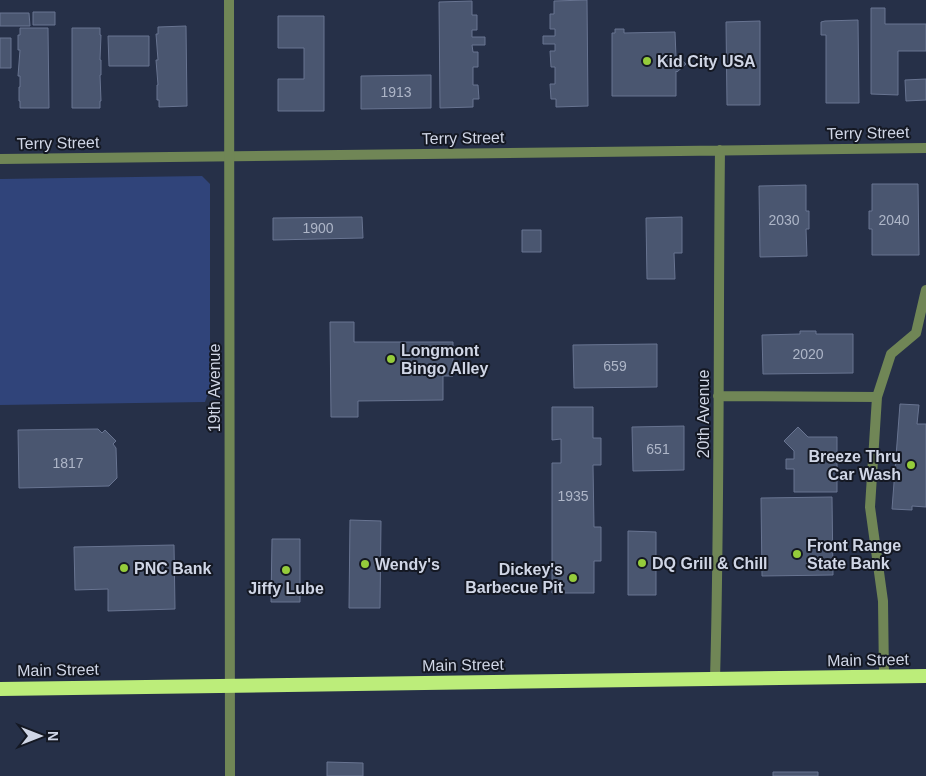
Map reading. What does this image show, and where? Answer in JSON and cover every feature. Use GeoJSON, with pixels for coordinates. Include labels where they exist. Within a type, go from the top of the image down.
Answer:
{"type":"FeatureCollection","features":[{"type":"Feature","properties":{"kind":"highway","name":"Main Street"},"geometry":{"type":"LineString","coordinates":[[0,689],[926,676]]}},
{"type":"Feature","properties":{"kind":"street","name":"19th Avenue"},"geometry":{"type":"LineString","coordinates":[[229,0],[230,776]]}},
{"type":"Feature","properties":{"kind":"street","name":"Terry Street"},"geometry":{"type":"LineString","coordinates":[[0,159],[926,148]]}},
{"type":"Feature","properties":{"kind":"street","name":"20th Avenue"},"geometry":{"type":"LineString","coordinates":[[716,679],[720,150]]}},
{"type":"Feature","properties":{"kind":"street"},"geometry":{"type":"LineString","coordinates":[[884,677],[883,601],[870,506],[877,397],[891,354],[916,333],[926,290]]}},
{"type":"Feature","properties":{"kind":"street"},"geometry":{"type":"LineString","coordinates":[[916,333],[926,340]]}},
{"type":"Feature","properties":{"kind":"street"},"geometry":{"type":"LineString","coordinates":[[718,396],[877,397]]}},
{"type":"Feature","properties":{"kind":"shaded area"},"geometry":{"type":"Polygon","coordinates":[[[202,176],[210,184],[210,393],[205,402],[0,405],[0,179],[202,176]]]}},
{"type":"Feature","properties":{"kind":"building"},"geometry":{"type":"Polygon","coordinates":[[[587,0],[588,106],[556,107],[556,99],[551,99],[550,84],[555,84],[555,67],[551,67],[550,51],[555,51],[555,44],[543,44],[543,36],[555,36],[555,29],[550,29],[550,14],[554,14],[554,1],[587,0]]]}},
{"type":"Feature","properties":{"kind":"building"},"geometry":{"type":"Polygon","coordinates":[[[472,1],[472,15],[477,15],[477,30],[472,30],[472,37],[485,37],[485,45],[472,45],[473,52],[478,52],[478,67],[473,67],[473,85],[478,85],[479,99],[473,99],[473,107],[440,108],[439,2],[472,1]]]}},
{"type":"Feature","properties":{"kind":"building"},"geometry":{"type":"Polygon","coordinates":[[[871,8],[885,8],[885,24],[926,24],[926,51],[898,51],[898,95],[871,94],[871,8]]]}},
{"type":"Feature","properties":{"kind":"building"},"geometry":{"type":"Polygon","coordinates":[[[33,12],[55,12],[55,25],[33,25],[33,12]]]}},
{"type":"Feature","properties":{"kind":"building"},"geometry":{"type":"Polygon","coordinates":[[[0,13],[29,13],[30,26],[0,26],[0,13]]]}},
{"type":"Feature","properties":{"kind":"building"},"geometry":{"type":"Polygon","coordinates":[[[278,16],[324,16],[324,111],[278,111],[278,79],[304,79],[304,48],[278,48],[278,16]]]}},
{"type":"Feature","properties":{"kind":"building"},"geometry":{"type":"Polygon","coordinates":[[[858,20],[859,103],[826,103],[826,35],[821,35],[821,22],[858,20]]]}},
{"type":"Feature","properties":{"kind":"building"},"geometry":{"type":"Polygon","coordinates":[[[760,21],[760,105],[727,105],[726,22],[760,21]]]}},
{"type":"Feature","properties":{"kind":"building"},"geometry":{"type":"Polygon","coordinates":[[[186,26],[187,106],[159,107],[159,100],[157,100],[156,60],[158,60],[156,34],[158,34],[158,27],[186,26]]]}},
{"type":"Feature","properties":{"kind":"building"},"geometry":{"type":"Polygon","coordinates":[[[20,28],[48,28],[49,108],[20,108],[20,76],[18,76],[20,50],[18,50],[18,35],[20,35],[20,28]]]}},
{"type":"Feature","properties":{"kind":"building"},"geometry":{"type":"Polygon","coordinates":[[[72,28],[100,28],[100,108],[72,108],[72,28]]]}},
{"type":"Feature","properties":{"kind":"building","name":"Kid City USA"},"geometry":{"type":"Polygon","coordinates":[[[615,29],[624,29],[624,33],[675,32],[676,57],[686,64],[676,71],[676,96],[612,96],[612,33],[615,33],[615,29]]]}},
{"type":"Feature","properties":{"kind":"building"},"geometry":{"type":"Polygon","coordinates":[[[108,36],[149,36],[149,66],[109,66],[108,36]]]}},
{"type":"Feature","properties":{"kind":"building"},"geometry":{"type":"Polygon","coordinates":[[[0,38],[11,38],[11,68],[0,68],[0,38]]]}},
{"type":"Feature","properties":{"kind":"building"},"geometry":{"type":"Polygon","coordinates":[[[431,75],[431,108],[361,109],[361,76],[431,75]]]}},
{"type":"Feature","properties":{"kind":"building"},"geometry":{"type":"Polygon","coordinates":[[[926,79],[926,100],[906,101],[905,80],[926,79]]]}},
{"type":"Feature","properties":{"kind":"building"},"geometry":{"type":"Polygon","coordinates":[[[872,184],[918,184],[919,255],[872,255],[872,229],[869,229],[869,211],[872,211],[872,184]]]}},
{"type":"Feature","properties":{"kind":"building"},"geometry":{"type":"Polygon","coordinates":[[[806,185],[806,211],[809,211],[809,229],[806,229],[807,256],[760,257],[759,186],[806,185]]]}},
{"type":"Feature","properties":{"kind":"building"},"geometry":{"type":"Polygon","coordinates":[[[362,217],[363,238],[273,240],[273,218],[362,217]]]}},
{"type":"Feature","properties":{"kind":"building"},"geometry":{"type":"Polygon","coordinates":[[[682,217],[682,253],[674,253],[675,279],[647,279],[646,218],[682,217]]]}},
{"type":"Feature","properties":{"kind":"building"},"geometry":{"type":"Polygon","coordinates":[[[522,230],[541,230],[541,252],[522,252],[522,230]]]}},
{"type":"Feature","properties":{"kind":"building","name":"Longmont Bingo Alley"},"geometry":{"type":"Polygon","coordinates":[[[330,322],[354,322],[354,342],[453,342],[453,376],[443,376],[443,400],[358,401],[358,417],[331,417],[330,322]]]}},
{"type":"Feature","properties":{"kind":"building"},"geometry":{"type":"Polygon","coordinates":[[[800,331],[816,331],[816,334],[853,334],[853,373],[763,374],[762,335],[800,334],[800,331]]]}},
{"type":"Feature","properties":{"kind":"building"},"geometry":{"type":"Polygon","coordinates":[[[657,344],[657,387],[574,388],[573,345],[657,344]]]}},
{"type":"Feature","properties":{"kind":"building","name":"Breeze Thru Car Wash"},"geometry":{"type":"Polygon","coordinates":[[[900,404],[919,405],[917,424],[926,424],[926,507],[912,506],[912,510],[892,509],[900,404]]]}},
{"type":"Feature","properties":{"kind":"building"},"geometry":{"type":"Polygon","coordinates":[[[552,407],[593,407],[593,438],[601,438],[601,465],[593,465],[594,527],[601,527],[601,561],[594,561],[594,593],[552,593],[552,463],[561,463],[561,439],[552,440],[552,407]]]}},
{"type":"Feature","properties":{"kind":"building"},"geometry":{"type":"Polygon","coordinates":[[[684,426],[684,470],[633,471],[632,427],[684,426]]]}},
{"type":"Feature","properties":{"kind":"building"},"geometry":{"type":"Polygon","coordinates":[[[798,427],[808,437],[837,437],[837,492],[794,492],[794,469],[786,469],[786,459],[794,459],[794,451],[784,441],[798,427]]]}},
{"type":"Feature","properties":{"kind":"building"},"geometry":{"type":"Polygon","coordinates":[[[98,429],[102,433],[105,430],[116,441],[113,444],[116,448],[117,478],[109,486],[19,488],[18,430],[98,429]]]}},
{"type":"Feature","properties":{"kind":"building","name":"Front Range State Bank"},"geometry":{"type":"Polygon","coordinates":[[[832,497],[833,575],[762,576],[761,498],[832,497]]]}},
{"type":"Feature","properties":{"kind":"building","name":"Wendy's"},"geometry":{"type":"Polygon","coordinates":[[[350,520],[381,521],[380,608],[349,608],[350,520]]]}},
{"type":"Feature","properties":{"kind":"building","name":"DQ Grill & Chill"},"geometry":{"type":"Polygon","coordinates":[[[628,531],[656,532],[656,595],[628,595],[628,531]]]}},
{"type":"Feature","properties":{"kind":"building","name":"Jiffy Lube"},"geometry":{"type":"Polygon","coordinates":[[[272,539],[300,539],[300,602],[271,602],[272,539]]]}},
{"type":"Feature","properties":{"kind":"building","name":"PNC Bank"},"geometry":{"type":"Polygon","coordinates":[[[174,545],[175,609],[108,611],[108,589],[75,590],[74,547],[174,545]]]}},
{"type":"Feature","properties":{"kind":"building"},"geometry":{"type":"Polygon","coordinates":[[[327,762],[363,763],[363,776],[327,776],[327,762]]]}},
{"type":"Feature","properties":{"kind":"building"},"geometry":{"type":"Polygon","coordinates":[[[773,772],[818,772],[818,776],[773,776],[773,772]]]}},
{"type":"Feature","properties":{"kind":"place","name":"Kid City USA"},"geometry":{"type":"Point","coordinates":[647,61]}},
{"type":"Feature","properties":{"kind":"place","name":"Longmont Bingo Alley"},"geometry":{"type":"Point","coordinates":[391,359]}},
{"type":"Feature","properties":{"kind":"place","name":"Breeze Thru Car Wash"},"geometry":{"type":"Point","coordinates":[911,465]}},
{"type":"Feature","properties":{"kind":"place","name":"Front Range State Bank"},"geometry":{"type":"Point","coordinates":[797,554]}},
{"type":"Feature","properties":{"kind":"place","name":"DQ Grill & Chill"},"geometry":{"type":"Point","coordinates":[642,563]}},
{"type":"Feature","properties":{"kind":"place","name":"Wendy's"},"geometry":{"type":"Point","coordinates":[365,564]}},
{"type":"Feature","properties":{"kind":"place","name":"PNC Bank"},"geometry":{"type":"Point","coordinates":[124,568]}},
{"type":"Feature","properties":{"kind":"place","name":"Jiffy Lube"},"geometry":{"type":"Point","coordinates":[286,570]}},
{"type":"Feature","properties":{"kind":"place","name":"Dickey's Barbecue Pit"},"geometry":{"type":"Point","coordinates":[573,578]}}]}
